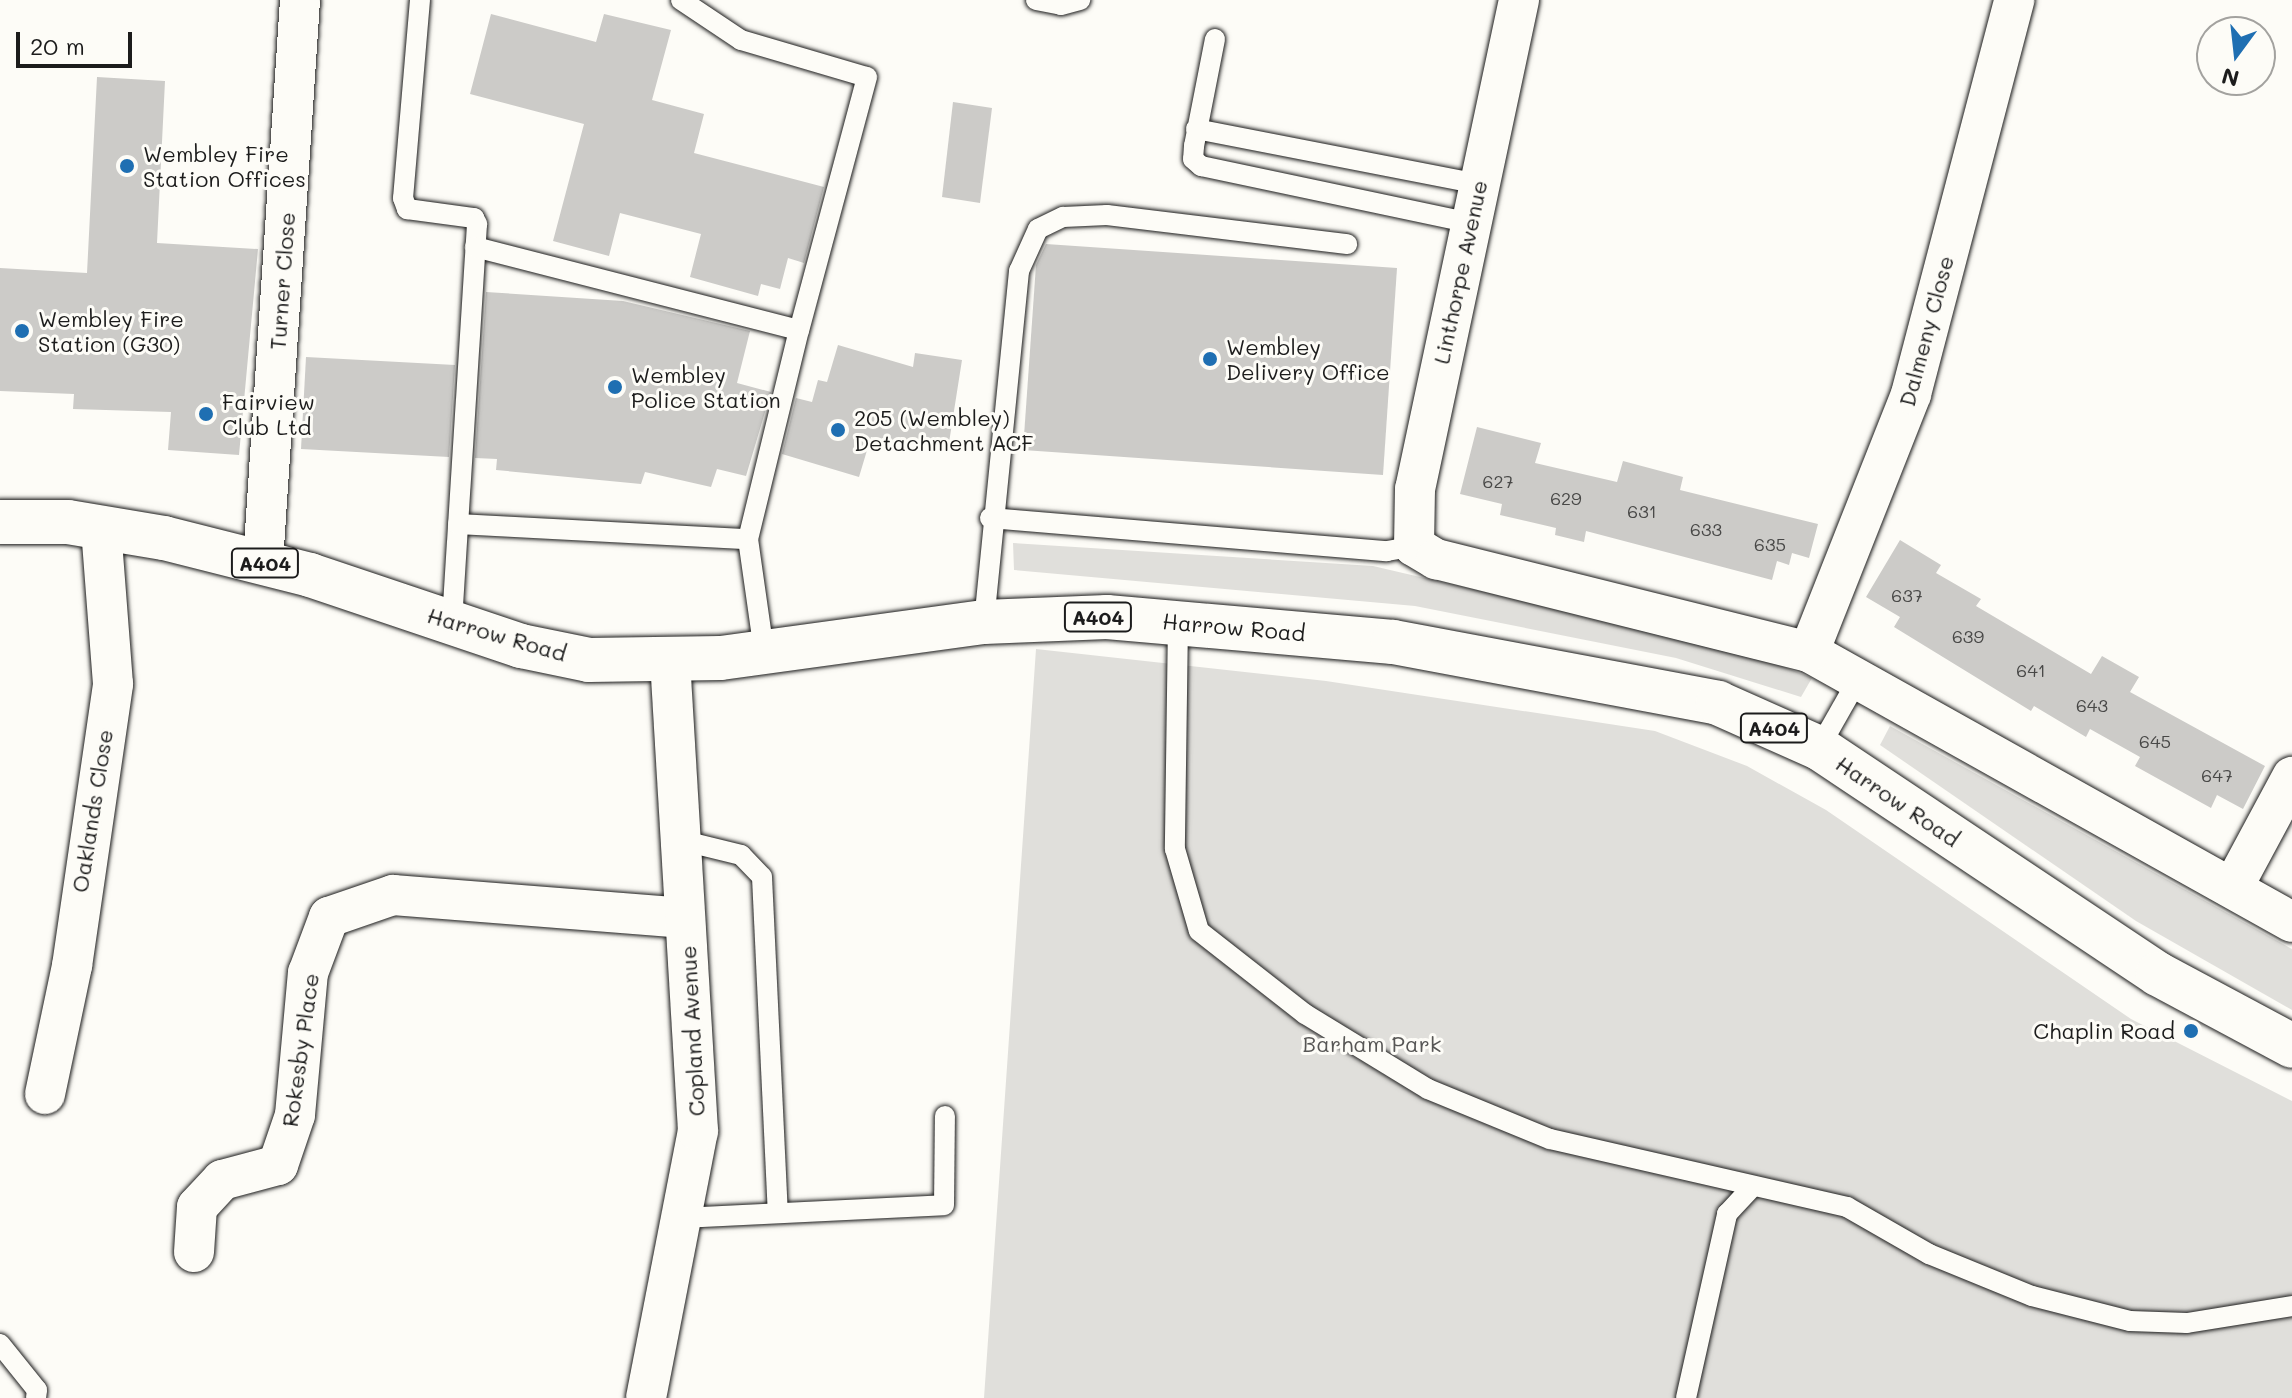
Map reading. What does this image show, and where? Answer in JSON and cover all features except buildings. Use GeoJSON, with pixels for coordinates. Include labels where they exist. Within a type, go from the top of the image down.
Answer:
{"type":"FeatureCollection","features":[{"type":"Feature","properties":{"kind":"main road","name":"Harrow Road"},"geometry":{"type":"LineString","coordinates":[[0,522],[101,527],[263,562],[452,623],[589,660],[670,660],[764,652],[984,622],[1107,617],[1393,642],[1718,703],[1819,748],[2158,974],[2292,1046]]}},
{"type":"Feature","properties":{"kind":"street","name":"Turner Close"},"geometry":{"type":"LineString","coordinates":[[263,562],[300,0]]}},
{"type":"Feature","properties":{"kind":"street","name":"Linthorpe Avenue"},"geometry":{"type":"LineString","coordinates":[[1414,546],[1415,489],[1519,0]]}},
{"type":"Feature","properties":{"kind":"street","name":"Dalmeny Close"},"geometry":{"type":"LineString","coordinates":[[1809,652],[1911,394],[2014,0]]}},
{"type":"Feature","properties":{"kind":"street","name":"Oaklands Close"},"geometry":{"type":"LineString","coordinates":[[45,1094],[72,966],[113,684],[101,527]]}},
{"type":"Feature","properties":{"kind":"street"},"geometry":{"type":"LineString","coordinates":[[1414,546],[1436,559],[1809,652],[2292,922]]}},
{"type":"Feature","properties":{"kind":"street","name":"Copland Avenue"},"geometry":{"type":"LineString","coordinates":[[646,1398],[698,1131],[670,660]]}},
{"type":"Feature","properties":{"kind":"street"},"geometry":{"type":"LineString","coordinates":[[2233,887],[2292,777]]}},
{"type":"Feature","properties":{"kind":"street","name":"Rokesby Place"},"geometry":{"type":"LineString","coordinates":[[194,1252],[197,1207],[222,1180],[278,1165],[295,1115],[308,973],[329,917],[393,895],[685,918]]}},
{"type":"Feature","properties":{"kind":"lane"},"geometry":{"type":"LineString","coordinates":[[420,0],[403,198],[407,209],[418,213],[474,218],[475,247],[452,623]]}},
{"type":"Feature","properties":{"kind":"lane"},"geometry":{"type":"LineString","coordinates":[[681,0],[741,40],[867,77],[799,330],[748,539],[764,652]]}},
{"type":"Feature","properties":{"kind":"lane"},"geometry":{"type":"LineString","coordinates":[[1036,0],[1061,5],[1080,0]]}},
{"type":"Feature","properties":{"kind":"lane"},"geometry":{"type":"LineString","coordinates":[[1215,39],[1196,129],[1193,159],[1201,166],[1471,223]]}},
{"type":"Feature","properties":{"kind":"lane"},"geometry":{"type":"LineString","coordinates":[[1196,129],[1479,184]]}},
{"type":"Feature","properties":{"kind":"lane"},"geometry":{"type":"LineString","coordinates":[[984,622],[990,518],[1019,271],[1038,229],[1063,217],[1107,215],[1347,244]]}},
{"type":"Feature","properties":{"kind":"lane"},"geometry":{"type":"LineString","coordinates":[[475,247],[799,330]]}},
{"type":"Feature","properties":{"kind":"lane"},"geometry":{"type":"LineString","coordinates":[[990,518],[1387,551],[1414,546]]}},
{"type":"Feature","properties":{"kind":"lane"},"geometry":{"type":"LineString","coordinates":[[458,524],[748,539]]}},
{"type":"Feature","properties":{"kind":"lane"},"geometry":{"type":"LineString","coordinates":[[1178,622],[1175,849],[1199,931],[1305,1014],[1428,1089],[1550,1139],[1751,1188],[1847,1207],[1929,1254],[2032,1296],[2144,1321],[2255,1317],[2292,1320]]}},
{"type":"Feature","properties":{"kind":"lane"},"geometry":{"type":"LineString","coordinates":[[1819,748],[1857,681]]}},
{"type":"Feature","properties":{"kind":"lane"},"geometry":{"type":"LineString","coordinates":[[680,840],[741,855],[762,877],[778,1213]]}},
{"type":"Feature","properties":{"kind":"lane"},"geometry":{"type":"LineString","coordinates":[[681,1218],[944,1205],[945,1116]]}},
{"type":"Feature","properties":{"kind":"lane"},"geometry":{"type":"LineString","coordinates":[[1686,1398],[1727,1214],[1751,1188]]}},
{"type":"Feature","properties":{"kind":"lane"},"geometry":{"type":"LineString","coordinates":[[2255,1317],[2292,1306]]}},
{"type":"Feature","properties":{"kind":"lane"},"geometry":{"type":"LineString","coordinates":[[0,1344],[37,1390],[36,1398]]}},
{"type":"Feature","properties":{"kind":"green space"},"geometry":{"type":"Polygon","coordinates":[[[1013,543],[1373,566],[1754,655],[1812,678],[1801,697],[1676,658],[1415,606],[1014,570],[1013,543]]]}},
{"type":"Feature","properties":{"kind":"green space","name":"Barham Park"},"geometry":{"type":"Polygon","coordinates":[[[1036,649],[1326,681],[1655,731],[1747,766],[1826,810],[2131,1019],[2292,1101],[2292,1398],[984,1398],[1036,649]]]}},
{"type":"Feature","properties":{"kind":"green space"},"geometry":{"type":"Polygon","coordinates":[[[1890,726],[2292,949],[2292,1010],[2136,921],[1880,745],[1890,726]]]}},
{"type":"Feature","properties":{"kind":"place","name":"Wembley Fire Station Offices"},"geometry":{"type":"Point","coordinates":[127,166]}},
{"type":"Feature","properties":{"kind":"place","name":"Wembley Fire Station (G30)"},"geometry":{"type":"Point","coordinates":[22,331]}},
{"type":"Feature","properties":{"kind":"place","name":"Wembley Delivery Office"},"geometry":{"type":"Point","coordinates":[1210,359]}},
{"type":"Feature","properties":{"kind":"place","name":"Wembley Police Station"},"geometry":{"type":"Point","coordinates":[615,387]}},
{"type":"Feature","properties":{"kind":"place","name":"Fairview Club Ltd"},"geometry":{"type":"Point","coordinates":[206,414]}},
{"type":"Feature","properties":{"kind":"place","name":"205 (Wembley) Detachment ACF"},"geometry":{"type":"Point","coordinates":[838,430]}},
{"type":"Feature","properties":{"kind":"place","name":"Chaplin Road"},"geometry":{"type":"Point","coordinates":[2191,1031]}}]}
